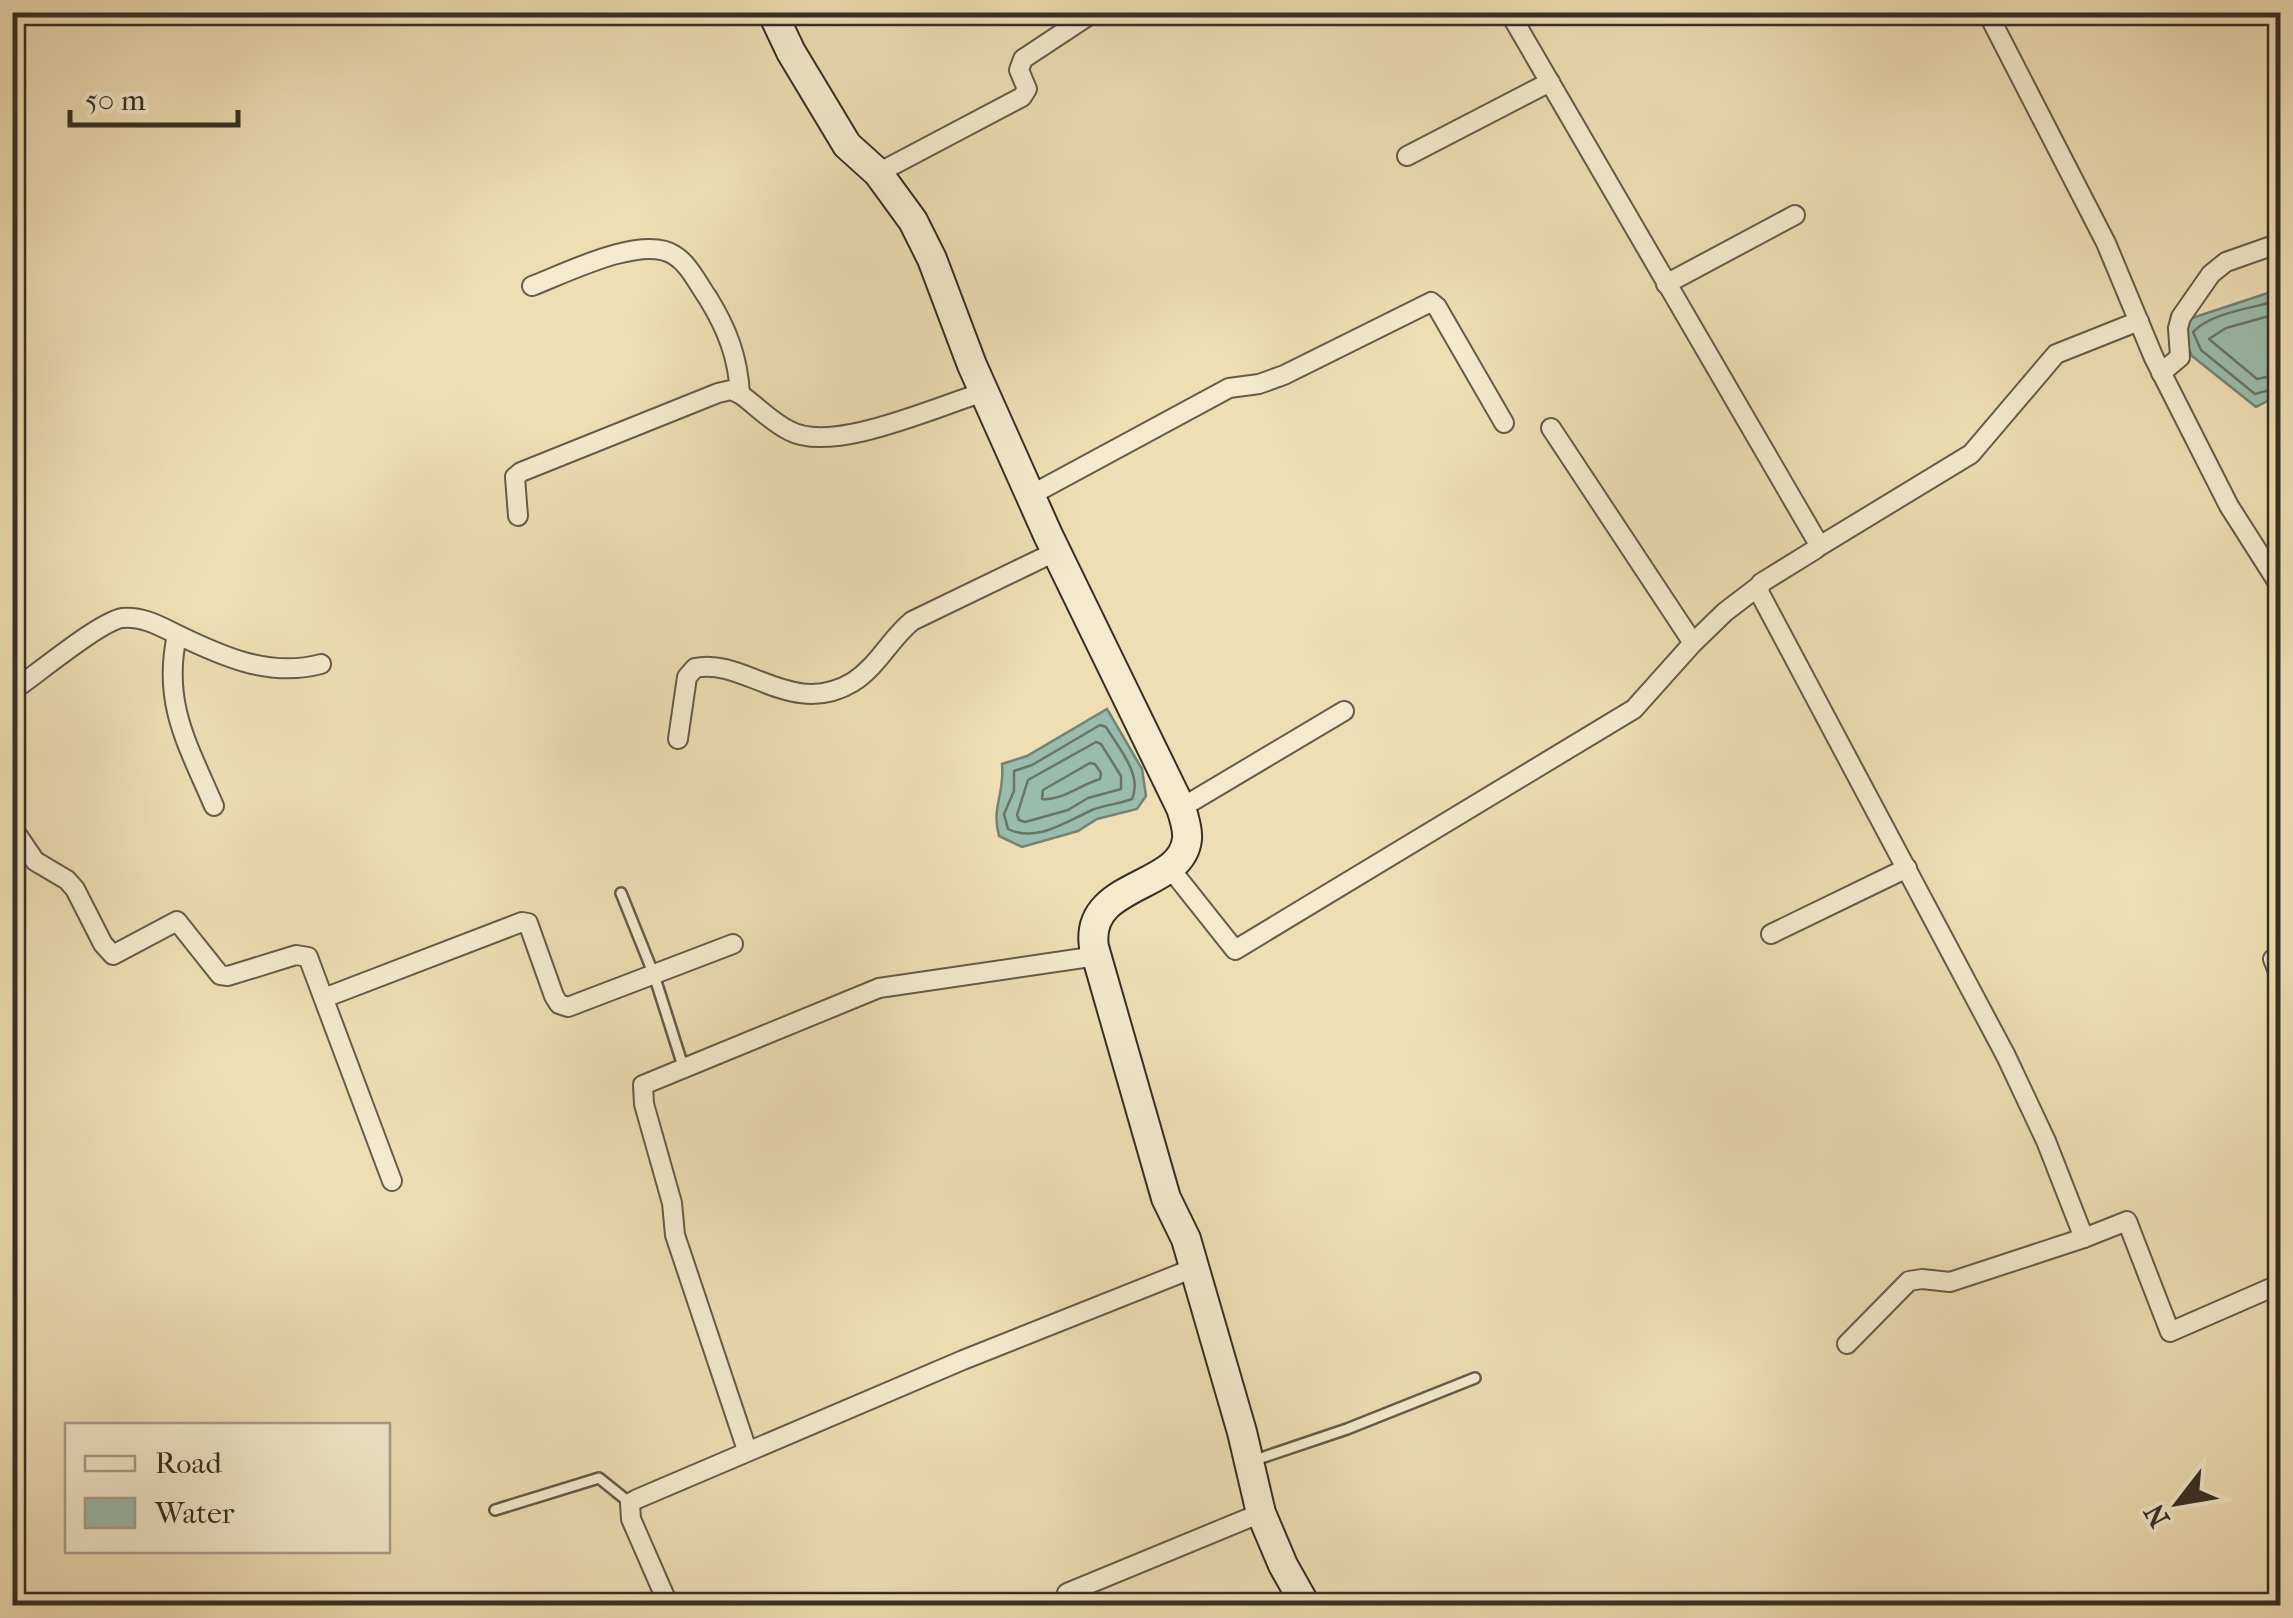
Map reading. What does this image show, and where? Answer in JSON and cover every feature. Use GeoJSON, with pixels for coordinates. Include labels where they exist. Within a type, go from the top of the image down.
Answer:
{"type":"FeatureCollection","features":[{"type":"Feature","properties":{"kind":"main road"},"geometry":{"type":"LineString","coordinates":[[772,12],[847,144],[878,173],[914,221],[1030,495],[1181,808],[1188,840],[1183,853],[1170,868],[1108,905],[1092,931],[1166,1198],[1186,1239],[1262,1514],[1283,1565],[1306,1606]]}},
{"type":"Feature","properties":{"kind":"street"},"geometry":{"type":"LineString","coordinates":[[878,173],[1022,97],[1027,89],[1019,70],[1022,59],[1094,12]]}},
{"type":"Feature","properties":{"kind":"street"},"geometry":{"type":"LineString","coordinates":[[1510,12],[1818,547]]}},
{"type":"Feature","properties":{"kind":"street"},"geometry":{"type":"LineString","coordinates":[[1987,12],[2106,243],[2161,373],[2229,506],[2280,586]]}},
{"type":"Feature","properties":{"kind":"street"},"geometry":{"type":"LineString","coordinates":[[1407,156],[1550,82]]}},
{"type":"Feature","properties":{"kind":"street"},"geometry":{"type":"LineString","coordinates":[[1666,284],[1795,215]]}},
{"type":"Feature","properties":{"kind":"street"},"geometry":{"type":"LineString","coordinates":[[2161,373],[2180,357],[2178,328],[2182,317],[2211,274],[2226,262],[2280,243]]}},
{"type":"Feature","properties":{"kind":"street"},"geometry":{"type":"LineString","coordinates":[[532,286],[628,252],[650,249],[674,255],[688,268],[722,320],[736,359],[740,394]]}},
{"type":"Feature","properties":{"kind":"street"},"geometry":{"type":"LineString","coordinates":[[1030,495],[1228,388],[1259,384],[1284,375],[1431,302],[1504,423]]}},
{"type":"Feature","properties":{"kind":"street"},"geometry":{"type":"LineString","coordinates":[[1170,868],[1235,950],[1634,709],[1693,643],[1759,586],[1972,454],[2056,354],[2139,320]]}},
{"type":"Feature","properties":{"kind":"street"},"geometry":{"type":"LineString","coordinates":[[518,516],[515,477],[526,469],[718,393],[731,390],[740,394],[792,433],[814,437],[870,428],[984,392]]}},
{"type":"Feature","properties":{"kind":"street"},"geometry":{"type":"LineString","coordinates":[[1551,428],[1693,643]]}},
{"type":"Feature","properties":{"kind":"street"},"geometry":{"type":"LineString","coordinates":[[678,740],[687,677],[695,668],[708,666],[789,691],[832,691],[870,668],[898,632],[912,621],[1057,551]]}},
{"type":"Feature","properties":{"kind":"street"},"geometry":{"type":"LineString","coordinates":[[1759,586],[2006,1056],[2046,1141],[2084,1238]]}},
{"type":"Feature","properties":{"kind":"street"},"geometry":{"type":"LineString","coordinates":[[12,690],[120,618],[144,620],[250,665],[292,670],[321,664]]}},
{"type":"Feature","properties":{"kind":"street"},"geometry":{"type":"LineString","coordinates":[[177,635],[172,660],[173,703],[179,728],[214,806]]}},
{"type":"Feature","properties":{"kind":"street"},"geometry":{"type":"LineString","coordinates":[[1181,808],[1344,710]]}},
{"type":"Feature","properties":{"kind":"street"},"geometry":{"type":"LineString","coordinates":[[12,827],[34,861],[75,889],[103,944],[113,955],[177,921],[220,975],[296,954],[306,955],[392,1181]]}},
{"type":"Feature","properties":{"kind":"street"},"geometry":{"type":"LineString","coordinates":[[1771,934],[1907,868]]}},
{"type":"Feature","properties":{"kind":"street"},"geometry":{"type":"LineString","coordinates":[[324,998],[522,922],[528,923],[554,996],[568,1008],[733,944]]}},
{"type":"Feature","properties":{"kind":"street"},"geometry":{"type":"LineString","coordinates":[[747,1450],[675,1235],[672,1203],[642,1096],[646,1081],[879,988],[1096,956]]}},
{"type":"Feature","properties":{"kind":"street"},"geometry":{"type":"LineString","coordinates":[[1847,1344],[1909,1282],[1962,1279],[2127,1221],[2170,1332],[2280,1284]]}},
{"type":"Feature","properties":{"kind":"street"},"geometry":{"type":"LineString","coordinates":[[670,1606],[632,1519],[630,1504],[747,1450],[1194,1268]]}},
{"type":"Feature","properties":{"kind":"street"},"geometry":{"type":"LineString","coordinates":[[1068,1592],[1262,1514]]}},
{"type":"Feature","properties":{"kind":"lane"},"geometry":{"type":"LineString","coordinates":[[621,893],[684,1066]]}},
{"type":"Feature","properties":{"kind":"lane"},"geometry":{"type":"LineString","coordinates":[[1249,1462],[1328,1436],[1475,1378]]}},
{"type":"Feature","properties":{"kind":"lane"},"geometry":{"type":"LineString","coordinates":[[496,1510],[599,1478],[630,1504]]}},
{"type":"Feature","properties":{"kind":"water"},"geometry":{"type":"Polygon","coordinates":[[[2280,289],[2280,394],[2256,407],[2192,356],[2181,332],[2186,320],[2280,289]]]}},
{"type":"Feature","properties":{"kind":"water"},"geometry":{"type":"Polygon","coordinates":[[[1107,709],[1142,769],[1146,796],[1137,809],[1097,819],[1078,831],[1022,847],[999,836],[1002,764],[1027,756],[1107,709]]]}}]}
